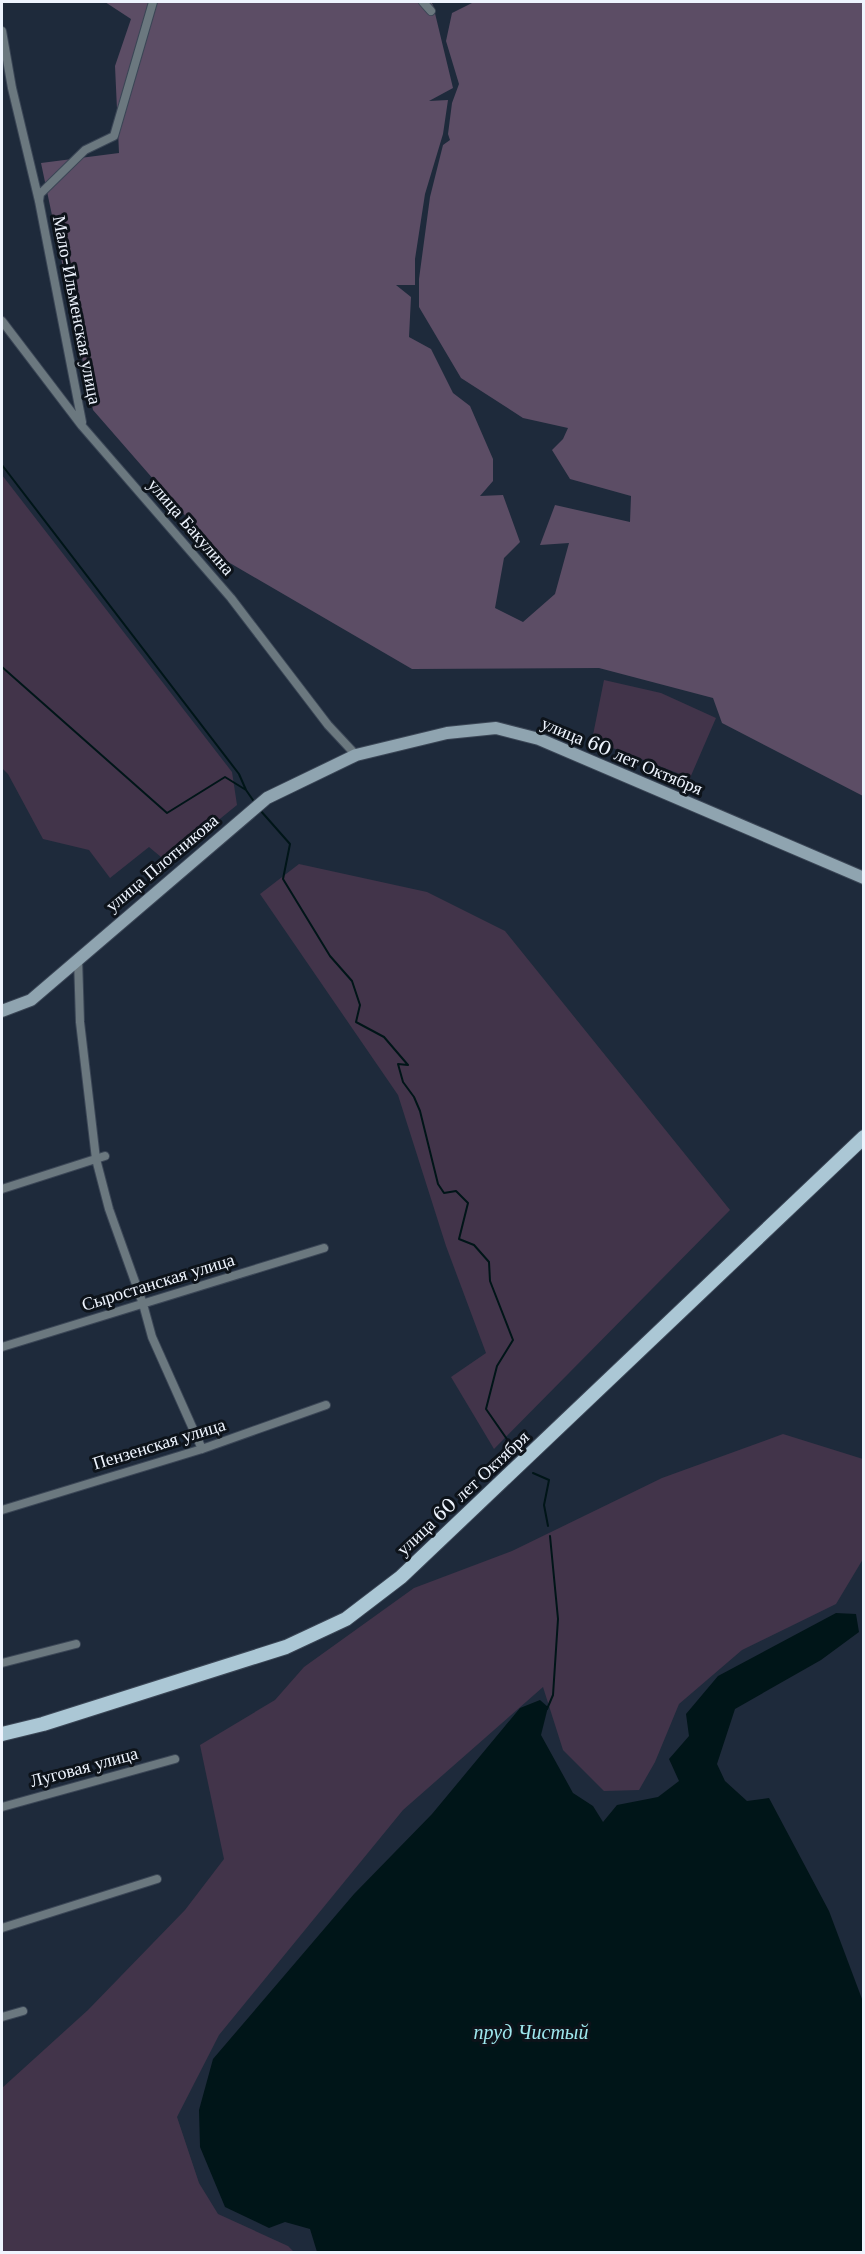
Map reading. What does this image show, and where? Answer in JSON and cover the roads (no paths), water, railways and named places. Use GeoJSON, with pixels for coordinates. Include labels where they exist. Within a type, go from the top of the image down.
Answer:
{"type":"FeatureCollection","features":[{"type":"Feature","properties":{"kind":"main road","name":"улица 60 лет Октября"},"geometry":{"type":"LineString","coordinates":[[2,1734],[43,1724],[286,1647],[346,1619],[401,1577],[864,1137]]}},
{"type":"Feature","properties":{"kind":"street","name":"Мало-Ильменская улица"},"geometry":{"type":"LineString","coordinates":[[39,201],[40,194],[85,150],[114,136],[153,2]]}},
{"type":"Feature","properties":{"kind":"street"},"geometry":{"type":"LineString","coordinates":[[423,2],[431,11]]}},
{"type":"Feature","properties":{"kind":"street","name":"Мало-Ильменская улица"},"geometry":{"type":"LineString","coordinates":[[2,30],[12,88],[39,201],[82,426]]}},
{"type":"Feature","properties":{"kind":"street","name":"улица Бакулина"},"geometry":{"type":"LineString","coordinates":[[2,321],[82,426],[231,598],[328,725],[356,755]]}},
{"type":"Feature","properties":{"kind":"street","name":"улица 60 лет Октября"},"geometry":{"type":"LineString","coordinates":[[356,755],[447,733],[496,728],[539,739],[864,878]]}},
{"type":"Feature","properties":{"kind":"street","name":"улица Плотникова"},"geometry":{"type":"LineString","coordinates":[[2,1011],[31,1000],[267,798],[356,755]]}},
{"type":"Feature","properties":{"kind":"street"},"geometry":{"type":"LineString","coordinates":[[78,958],[80,1022],[109,1209],[143,1304],[152,1337],[202,1449]]}},
{"type":"Feature","properties":{"kind":"street"},"geometry":{"type":"LineString","coordinates":[[2,1189],[100,1158]]}},
{"type":"Feature","properties":{"kind":"street","name":"Сыростанская улица"},"geometry":{"type":"LineString","coordinates":[[2,1347],[324,1248]]}},
{"type":"Feature","properties":{"kind":"street","name":"Пензенская улица"},"geometry":{"type":"LineString","coordinates":[[2,1510],[202,1449],[326,1405]]}},
{"type":"Feature","properties":{"kind":"street"},"geometry":{"type":"LineString","coordinates":[[2,1664],[76,1644]]}},
{"type":"Feature","properties":{"kind":"street","name":"Луговая улица"},"geometry":{"type":"LineString","coordinates":[[2,1807],[175,1760]]}},
{"type":"Feature","properties":{"kind":"street"},"geometry":{"type":"LineString","coordinates":[[2,1928],[157,1879]]}},
{"type":"Feature","properties":{"kind":"street"},"geometry":{"type":"LineString","coordinates":[[2,2017],[23,2011]]}},
{"type":"Feature","properties":{"kind":"water","name":"пруд Чистый"},"geometry":{"type":"Polygon","coordinates":[[[836,1613],[856,1614],[859,1632],[821,1660],[735,1709],[717,1764],[725,1781],[747,1801],[769,1798],[829,1911],[863,2000],[863,2252],[317,2252],[310,2229],[285,2222],[269,2228],[225,2207],[200,2147],[199,2110],[213,2059],[354,1894],[432,1814],[520,1708],[540,1700],[548,1707],[541,1735],[573,1793],[593,1806],[603,1822],[617,1805],[658,1797],[679,1781],[669,1759],[689,1736],[686,1714],[718,1676],[836,1613]]]}},
{"type":"Feature","properties":{"kind":"waterway"},"geometry":{"type":"LineString","coordinates":[[2,465],[239,774],[255,803]]}},
{"type":"Feature","properties":{"kind":"waterway"},"geometry":{"type":"LineString","coordinates":[[2,667],[167,813],[225,777],[246,790]]}},
{"type":"Feature","properties":{"kind":"waterway"},"geometry":{"type":"LineString","coordinates":[[260,810],[290,844],[283,879],[330,956],[352,981],[360,1005],[356,1022],[384,1037],[408,1065],[398,1064],[403,1082],[414,1097],[420,1111],[438,1184],[444,1193],[456,1191],[468,1203],[459,1239],[474,1245],[489,1262],[490,1281],[513,1340],[497,1366],[486,1409],[516,1452]]}},
{"type":"Feature","properties":{"kind":"waterway"},"geometry":{"type":"LineString","coordinates":[[533,1473],[549,1480],[544,1505],[548,1526]]}},
{"type":"Feature","properties":{"kind":"waterway"},"geometry":{"type":"LineString","coordinates":[[547,1709],[553,1695],[558,1619],[550,1536]]}}]}
